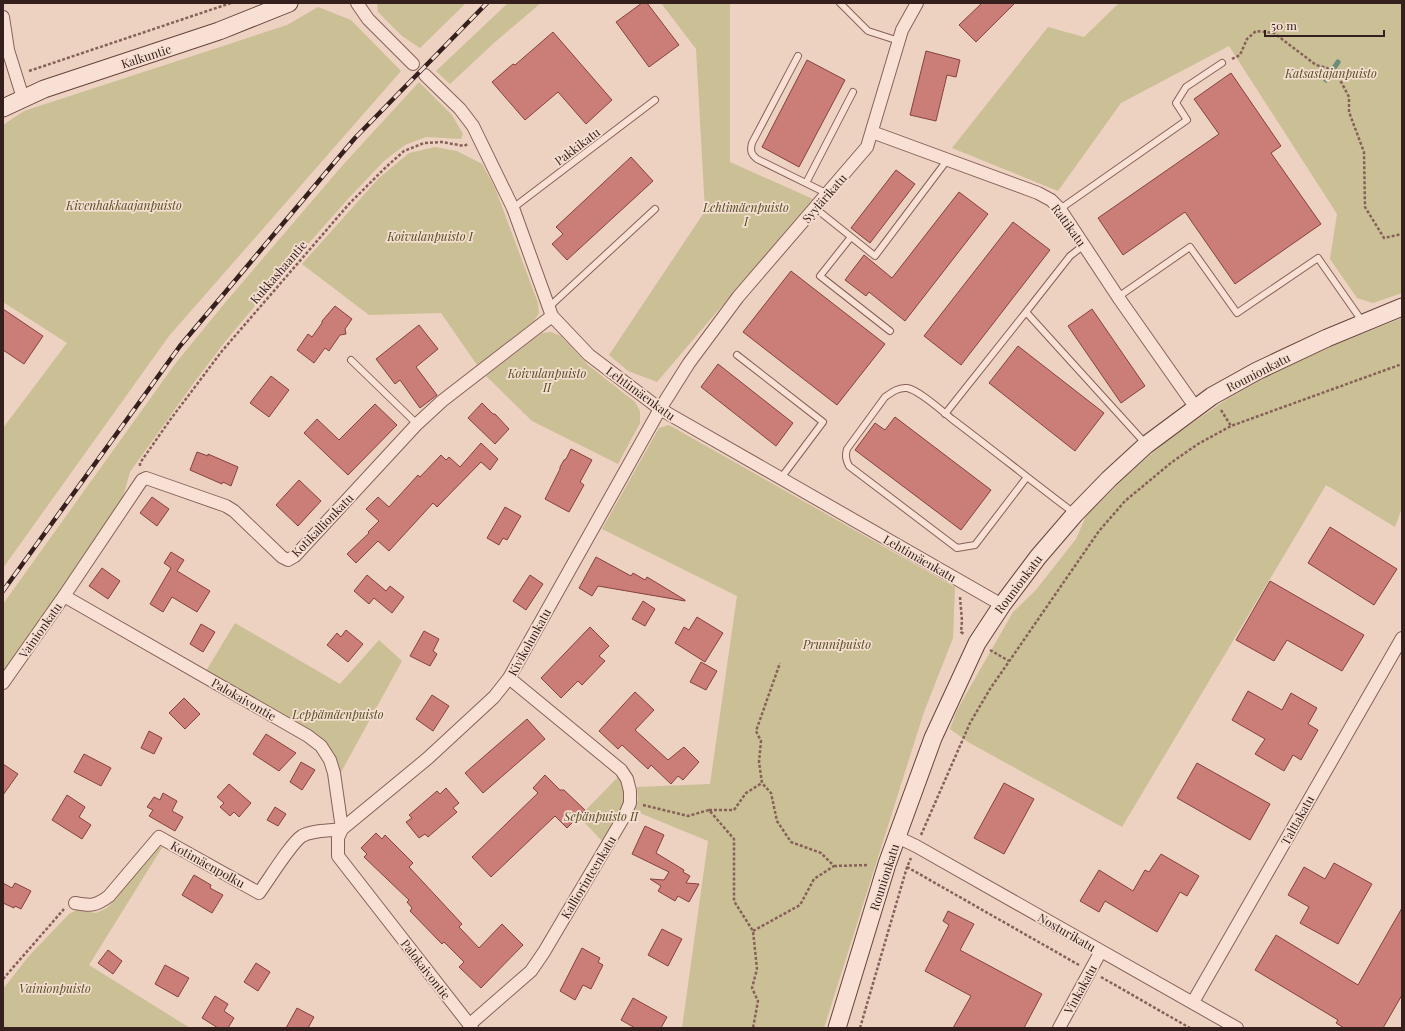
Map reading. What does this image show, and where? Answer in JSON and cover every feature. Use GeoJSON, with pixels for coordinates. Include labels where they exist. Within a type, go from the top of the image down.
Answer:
{"type":"FeatureCollection","features":[{"type":"Feature","properties":{"kind":"main road","name":"Kalkuntie"},"geometry":{"type":"LineString","coordinates":[[3,108],[44,89],[218,31],[289,3]]}},
{"type":"Feature","properties":{"kind":"main road","name":"Rounionkatu"},"geometry":{"type":"LineString","coordinates":[[837,1028],[887,864],[933,738],[977,643],[1002,605],[1038,557],[1075,514],[1146,444],[1212,396],[1257,371],[1327,338],[1402,307]]}},
{"type":"Feature","properties":{"kind":"street"},"geometry":{"type":"LineString","coordinates":[[356,3],[368,19],[414,64]]}},
{"type":"Feature","properties":{"kind":"street","name":"Syylärikatu"},"geometry":{"type":"LineString","coordinates":[[660,409],[689,363],[738,297],[867,147],[902,30],[917,3]]}},
{"type":"Feature","properties":{"kind":"street"},"geometry":{"type":"LineString","coordinates":[[3,17],[8,50],[23,98]]}},
{"type":"Feature","properties":{"kind":"street","name":"Lehtimäenkatu"},"geometry":{"type":"LineString","coordinates":[[425,75],[460,109],[473,126],[513,208],[551,311],[589,355],[660,409],[1002,605]]}},
{"type":"Feature","properties":{"kind":"street","name":"Rattikatu"},"geometry":{"type":"LineString","coordinates":[[872,132],[1038,193],[1051,200],[1060,209],[1118,297],[1196,408]]}},
{"type":"Feature","properties":{"kind":"street","name":"Kotikallionkatu"},"geometry":{"type":"LineString","coordinates":[[142,480],[146,478],[226,506],[234,511],[282,557],[288,560],[295,556],[417,424],[442,401],[551,311]]}},
{"type":"Feature","properties":{"kind":"street","name":"Kivikolunkatu"},"geometry":{"type":"LineString","coordinates":[[342,829],[428,758],[494,696],[509,678],[660,409]]}},
{"type":"Feature","properties":{"kind":"street"},"geometry":{"type":"LineString","coordinates":[[64,596],[142,480]]}},
{"type":"Feature","properties":{"kind":"street","name":"Vainionkatu"},"geometry":{"type":"LineString","coordinates":[[3,683],[64,596]]}},
{"type":"Feature","properties":{"kind":"street","name":"Palokaivontie"},"geometry":{"type":"LineString","coordinates":[[64,596],[308,736],[321,746],[330,760],[334,773],[342,829],[338,838],[338,856],[470,1026]]}},
{"type":"Feature","properties":{"kind":"street","name":"Talttakatu"},"geometry":{"type":"LineString","coordinates":[[1193,1002],[1402,638]]}},
{"type":"Feature","properties":{"kind":"street"},"geometry":{"type":"LineString","coordinates":[[509,678],[621,770],[627,779],[630,791],[630,804]]}},
{"type":"Feature","properties":{"kind":"street","name":"Kalliorinteenkatu"},"geometry":{"type":"LineString","coordinates":[[470,1026],[530,971],[544,952],[625,815],[630,804]]}},
{"type":"Feature","properties":{"kind":"street","name":"Kotimäenpolku"},"geometry":{"type":"LineString","coordinates":[[75,903],[88,906],[99,904],[109,896],[159,837],[259,893],[293,845],[302,836],[314,832],[342,829]]}},
{"type":"Feature","properties":{"kind":"street","name":"Nosturikatu"},"geometry":{"type":"LineString","coordinates":[[897,837],[916,846],[1237,1028]]}},
{"type":"Feature","properties":{"kind":"street","name":"Vinkakatu"},"geometry":{"type":"LineString","coordinates":[[1059,1028],[1101,951]]}},
{"type":"Feature","properties":{"kind":"lane"},"geometry":{"type":"LineString","coordinates":[[840,3],[868,31],[899,41]]}},
{"type":"Feature","properties":{"kind":"lane"},"geometry":{"type":"LineString","coordinates":[[798,56],[752,143],[752,154],[757,158],[828,194]]}},
{"type":"Feature","properties":{"kind":"lane"},"geometry":{"type":"LineString","coordinates":[[1060,209],[1187,120],[1176,103],[1186,87],[1222,63]]}},
{"type":"Feature","properties":{"kind":"lane"},"geometry":{"type":"LineString","coordinates":[[806,183],[853,92]]}},
{"type":"Feature","properties":{"kind":"lane","name":"Pakkikatu"},"geometry":{"type":"LineString","coordinates":[[513,208],[655,100]]}},
{"type":"Feature","properties":{"kind":"lane"},"geometry":{"type":"LineString","coordinates":[[815,208],[875,256],[948,159]]}},
{"type":"Feature","properties":{"kind":"lane"},"geometry":{"type":"LineString","coordinates":[[551,311],[654,209]]}},
{"type":"Feature","properties":{"kind":"lane"},"geometry":{"type":"LineString","coordinates":[[851,237],[820,276],[890,331]]}},
{"type":"Feature","properties":{"kind":"lane"},"geometry":{"type":"LineString","coordinates":[[945,414],[1070,256],[1084,245]]}},
{"type":"Feature","properties":{"kind":"lane"},"geometry":{"type":"LineString","coordinates":[[1118,297],[1190,247],[1237,314],[1318,258],[1363,322]]}},
{"type":"Feature","properties":{"kind":"lane"},"geometry":{"type":"LineString","coordinates":[[1026,312],[1146,444]]}},
{"type":"Feature","properties":{"kind":"lane"},"geometry":{"type":"LineString","coordinates":[[737,355],[822,422],[781,478]]}},
{"type":"Feature","properties":{"kind":"lane"},"geometry":{"type":"LineString","coordinates":[[351,360],[417,424]]}},
{"type":"Feature","properties":{"kind":"lane"},"geometry":{"type":"LineString","coordinates":[[1027,477],[975,545],[957,548],[849,466],[845,454],[847,449],[885,397],[900,388],[908,388],[917,392],[1075,514]]}},
{"type":"Feature","properties":{"kind":"path"},"geometry":{"type":"LineString","coordinates":[[16,76],[231,3]]}},
{"type":"Feature","properties":{"kind":"path"},"geometry":{"type":"LineString","coordinates":[[1222,63],[1240,55],[1247,38],[1256,31],[1274,33],[1316,65],[1327,68],[1338,76],[1349,98],[1349,112],[1364,152],[1366,207],[1384,238],[1402,234]]}},
{"type":"Feature","properties":{"kind":"path","name":"Kukkashaantie"},"geometry":{"type":"LineString","coordinates":[[142,480],[138,472],[140,463],[222,351],[296,263],[359,194],[404,151],[424,143],[442,142],[464,146],[480,140]]}},
{"type":"Feature","properties":{"kind":"path"},"geometry":{"type":"LineString","coordinates":[[860,1028],[907,867],[970,723],[990,689],[1099,531],[1125,500],[1192,447],[1231,426],[1402,364]]}},
{"type":"Feature","properties":{"kind":"path"},"geometry":{"type":"LineString","coordinates":[[780,663],[756,731],[762,741],[759,762],[762,783],[771,793],[777,821],[791,842],[821,853],[834,866]]}},
{"type":"Feature","properties":{"kind":"path"},"geometry":{"type":"LineString","coordinates":[[630,804],[642,804],[688,816],[709,810],[734,810],[746,793],[762,783]]}},
{"type":"Feature","properties":{"kind":"path"},"geometry":{"type":"LineString","coordinates":[[709,810],[734,839],[734,901],[753,930],[757,969],[752,988],[758,1001],[753,1028]]}},
{"type":"Feature","properties":{"kind":"path"},"geometry":{"type":"LineString","coordinates":[[753,930],[800,905],[814,879],[834,866],[887,864]]}},
{"type":"Feature","properties":{"kind":"path"},"geometry":{"type":"LineString","coordinates":[[907,867],[1190,1028]]}},
{"type":"Feature","properties":{"kind":"path"},"geometry":{"type":"LineString","coordinates":[[3,979],[61,912],[67,906],[75,903]]}},
{"type":"Feature","properties":{"kind":"green space"},"geometry":{"type":"Polygon","coordinates":[[[377,3],[466,3],[420,48],[402,36],[378,12],[377,3]]]}},
{"type":"Feature","properties":{"kind":"green space"},"geometry":{"type":"Polygon","coordinates":[[[508,3],[541,3],[495,42],[450,84],[436,71],[508,3]]]}},
{"type":"Feature","properties":{"kind":"green space","name":"Lehtimäenpuisto I"},"geometry":{"type":"Polygon","coordinates":[[[661,3],[730,3],[730,162],[813,199],[657,382],[628,371],[609,355],[705,211],[696,49],[661,3]]]}},
{"type":"Feature","properties":{"kind":"green space","name":"Katsastajanpuisto"},"geometry":{"type":"Polygon","coordinates":[[[1119,3],[1402,3],[1402,293],[1373,303],[1357,298],[1330,259],[1337,214],[1229,46],[1121,103],[1058,191],[952,148],[1048,27],[1084,37],[1119,3]]]}},
{"type":"Feature","properties":{"kind":"green space","name":"Kivenhakkaajanpuisto"},"geometry":{"type":"Polygon","coordinates":[[[318,7],[351,20],[401,71],[169,336],[3,568],[3,428],[67,343],[3,302],[3,125],[24,111],[287,25],[318,7]]]}},
{"type":"Feature","properties":{"kind":"green space"},"geometry":{"type":"Polygon","coordinates":[[[419,82],[452,115],[463,134],[461,139],[426,137],[405,145],[384,161],[285,270],[224,343],[130,472],[123,497],[55,601],[3,676],[3,604],[175,364],[341,167],[419,82]]]}},
{"type":"Feature","properties":{"kind":"green space","name":"Koivulanpuisto I"},"geometry":{"type":"Polygon","coordinates":[[[435,147],[457,151],[482,164],[495,188],[538,303],[539,313],[534,321],[477,365],[441,313],[369,315],[302,264],[378,179],[409,153],[435,147]]]}},
{"type":"Feature","properties":{"kind":"green space"},"geometry":{"type":"Polygon","coordinates":[[[1402,318],[1402,508],[1395,527],[1326,485],[1122,827],[968,742],[950,729],[957,710],[1013,612],[1035,591],[1076,539],[1086,516],[1125,477],[1165,442],[1227,399],[1277,371],[1337,344],[1402,318]]]}},
{"type":"Feature","properties":{"kind":"green space","name":"Koivulanpuisto II"},"geometry":{"type":"Polygon","coordinates":[[[551,332],[561,336],[588,365],[635,402],[640,411],[640,423],[618,464],[532,421],[486,376],[542,333],[551,332]]]}},
{"type":"Feature","properties":{"kind":"green space","name":"Prunnipuisto"},"geometry":{"type":"Polygon","coordinates":[[[669,425],[955,587],[953,638],[924,712],[824,1028],[682,1028],[708,841],[635,811],[638,800],[637,787],[710,784],[737,596],[602,529],[659,428],[669,425]]]}},
{"type":"Feature","properties":{"kind":"green space","name":"Leppämäenpuisto"},"geometry":{"type":"Polygon","coordinates":[[[235,623],[340,684],[379,640],[402,661],[340,774],[314,733],[206,671],[235,623]]]}},
{"type":"Feature","properties":{"kind":"green space","name":"Sepänpuisto II"},"geometry":{"type":"Polygon","coordinates":[[[620,775],[626,795],[624,806],[603,842],[579,817],[620,775]]]}},
{"type":"Feature","properties":{"kind":"green space","name":"Vainionpuisto"},"geometry":{"type":"Polygon","coordinates":[[[163,846],[89,965],[190,1028],[3,1028],[3,989],[28,957],[69,914],[77,910],[96,913],[107,908],[159,848],[163,846]]]}},
{"type":"Feature","properties":{"kind":"building"},"geometry":{"type":"Polygon","coordinates":[[[642,3],[647,3],[679,45],[649,67],[616,22],[642,3]]]}},
{"type":"Feature","properties":{"kind":"building"},"geometry":{"type":"Polygon","coordinates":[[[982,3],[1015,3],[976,42],[959,25],[982,3]]]}},
{"type":"Feature","properties":{"kind":"building"},"geometry":{"type":"Polygon","coordinates":[[[553,32],[612,100],[586,124],[558,92],[525,120],[492,82],[513,64],[515,65],[553,32]]]}},
{"type":"Feature","properties":{"kind":"building"},"geometry":{"type":"Polygon","coordinates":[[[926,51],[960,60],[956,77],[947,75],[936,121],[910,115],[926,51]]]}},
{"type":"Feature","properties":{"kind":"building"},"geometry":{"type":"Polygon","coordinates":[[[807,60],[845,80],[799,167],[762,147],[807,60]]]}},
{"type":"Feature","properties":{"kind":"building"},"geometry":{"type":"Polygon","coordinates":[[[1231,73],[1281,146],[1271,153],[1321,224],[1235,284],[1185,212],[1123,255],[1098,218],[1219,134],[1194,99],[1231,73]]]}},
{"type":"Feature","properties":{"kind":"building"},"geometry":{"type":"Polygon","coordinates":[[[631,157],[653,181],[567,260],[552,244],[563,234],[556,227],[631,157]]]}},
{"type":"Feature","properties":{"kind":"building"},"geometry":{"type":"Polygon","coordinates":[[[896,170],[915,184],[870,243],[851,228],[896,170]]]}},
{"type":"Feature","properties":{"kind":"building"},"geometry":{"type":"Polygon","coordinates":[[[959,192],[988,214],[905,321],[869,292],[866,296],[845,280],[864,255],[892,278],[959,192]]]}},
{"type":"Feature","properties":{"kind":"building"},"geometry":{"type":"Polygon","coordinates":[[[1013,222],[1050,250],[961,365],[924,336],[1013,222]]]}},
{"type":"Feature","properties":{"kind":"building"},"geometry":{"type":"Polygon","coordinates":[[[791,271],[885,344],[837,405],[743,332],[791,271]]]}},
{"type":"Feature","properties":{"kind":"building"},"geometry":{"type":"Polygon","coordinates":[[[335,306],[352,319],[345,329],[346,334],[340,335],[329,351],[325,348],[314,363],[297,350],[308,334],[312,337],[322,321],[335,306]]]}},
{"type":"Feature","properties":{"kind":"building"},"geometry":{"type":"Polygon","coordinates":[[[3,309],[43,336],[24,364],[3,350],[3,309]]]}},
{"type":"Feature","properties":{"kind":"building"},"geometry":{"type":"Polygon","coordinates":[[[1092,309],[1145,386],[1121,403],[1068,326],[1092,309]]]}},
{"type":"Feature","properties":{"kind":"building"},"geometry":{"type":"Polygon","coordinates":[[[419,325],[438,349],[416,367],[437,395],[420,408],[400,380],[395,384],[376,359],[419,325]]]}},
{"type":"Feature","properties":{"kind":"building"},"geometry":{"type":"Polygon","coordinates":[[[1018,346],[1104,413],[1075,451],[989,383],[1018,346]]]}},
{"type":"Feature","properties":{"kind":"building"},"geometry":{"type":"Polygon","coordinates":[[[718,364],[793,423],[776,446],[701,387],[718,364]]]}},
{"type":"Feature","properties":{"kind":"building"},"geometry":{"type":"Polygon","coordinates":[[[271,376],[289,390],[269,417],[250,403],[271,376]]]}},
{"type":"Feature","properties":{"kind":"building"},"geometry":{"type":"Polygon","coordinates":[[[482,403],[509,429],[495,444],[468,418],[482,403]]]}},
{"type":"Feature","properties":{"kind":"building"},"geometry":{"type":"Polygon","coordinates":[[[375,404],[397,425],[348,475],[304,433],[317,419],[339,440],[375,404]]]}},
{"type":"Feature","properties":{"kind":"building"},"geometry":{"type":"Polygon","coordinates":[[[895,417],[991,490],[961,530],[855,450],[875,423],[885,430],[895,417]]]}},
{"type":"Feature","properties":{"kind":"building"},"geometry":{"type":"Polygon","coordinates":[[[481,443],[498,459],[490,470],[481,462],[437,507],[433,503],[389,551],[378,541],[356,563],[347,554],[379,521],[366,509],[378,497],[389,507],[418,475],[420,477],[441,455],[446,460],[449,457],[460,467],[481,443]]]}},
{"type":"Feature","properties":{"kind":"building"},"geometry":{"type":"Polygon","coordinates":[[[571,449],[592,460],[580,482],[584,485],[569,512],[545,499],[560,467],[571,449]]]}},
{"type":"Feature","properties":{"kind":"building"},"geometry":{"type":"Polygon","coordinates":[[[197,452],[208,456],[208,454],[238,467],[231,486],[223,482],[222,484],[190,470],[197,452]]]}},
{"type":"Feature","properties":{"kind":"building"},"geometry":{"type":"Polygon","coordinates":[[[299,480],[321,501],[298,526],[276,505],[299,480]]]}},
{"type":"Feature","properties":{"kind":"building"},"geometry":{"type":"Polygon","coordinates":[[[152,497],[169,509],[157,526],[140,513],[152,497]]]}},
{"type":"Feature","properties":{"kind":"building"},"geometry":{"type":"Polygon","coordinates":[[[505,507],[521,516],[507,540],[503,538],[499,545],[487,538],[505,507]]]}},
{"type":"Feature","properties":{"kind":"building"},"geometry":{"type":"Polygon","coordinates":[[[1330,527],[1397,569],[1374,605],[1308,563],[1330,527]]]}},
{"type":"Feature","properties":{"kind":"building"},"geometry":{"type":"Polygon","coordinates":[[[171,552],[184,560],[177,571],[210,591],[197,612],[172,597],[163,612],[150,604],[171,568],[164,563],[171,552]]]}},
{"type":"Feature","properties":{"kind":"building"},"geometry":{"type":"Polygon","coordinates":[[[596,557],[631,576],[633,573],[645,580],[647,577],[685,601],[598,586],[592,596],[579,588],[596,557]]]}},
{"type":"Feature","properties":{"kind":"building"},"geometry":{"type":"Polygon","coordinates":[[[102,568],[120,581],[108,599],[89,586],[102,568]]]}},
{"type":"Feature","properties":{"kind":"building"},"geometry":{"type":"Polygon","coordinates":[[[367,575],[386,591],[390,586],[404,597],[392,613],[374,598],[369,604],[354,591],[367,575]]]}},
{"type":"Feature","properties":{"kind":"building"},"geometry":{"type":"Polygon","coordinates":[[[530,575],[543,584],[526,610],[513,601],[530,575]]]}},
{"type":"Feature","properties":{"kind":"building"},"geometry":{"type":"Polygon","coordinates":[[[1270,581],[1364,635],[1342,671],[1287,640],[1274,661],[1236,640],[1270,581]]]}},
{"type":"Feature","properties":{"kind":"building"},"geometry":{"type":"Polygon","coordinates":[[[643,601],[655,609],[645,626],[632,619],[643,601]]]}},
{"type":"Feature","properties":{"kind":"building"},"geometry":{"type":"Polygon","coordinates":[[[697,617],[723,633],[705,662],[675,643],[684,627],[689,630],[697,617]]]}},
{"type":"Feature","properties":{"kind":"building"},"geometry":{"type":"Polygon","coordinates":[[[201,624],[215,632],[203,652],[190,644],[201,624]]]}},
{"type":"Feature","properties":{"kind":"building"},"geometry":{"type":"Polygon","coordinates":[[[590,627],[609,646],[599,656],[605,661],[582,685],[578,681],[561,698],[541,678],[590,627]]]}},
{"type":"Feature","properties":{"kind":"building"},"geometry":{"type":"Polygon","coordinates":[[[346,630],[363,644],[348,662],[327,645],[337,633],[341,637],[346,630]]]}},
{"type":"Feature","properties":{"kind":"building"},"geometry":{"type":"Polygon","coordinates":[[[424,631],[439,639],[433,651],[437,654],[430,666],[410,656],[424,631]]]}},
{"type":"Feature","properties":{"kind":"building"},"geometry":{"type":"Polygon","coordinates":[[[701,662],[717,671],[706,690],[690,682],[701,662]]]}},
{"type":"Feature","properties":{"kind":"building"},"geometry":{"type":"Polygon","coordinates":[[[1248,691],[1282,710],[1291,693],[1317,708],[1308,724],[1318,730],[1301,760],[1293,755],[1284,771],[1255,754],[1265,739],[1232,720],[1248,691]]]}},
{"type":"Feature","properties":{"kind":"building"},"geometry":{"type":"Polygon","coordinates":[[[635,692],[654,710],[635,730],[668,760],[684,747],[699,762],[683,780],[678,776],[671,784],[651,765],[648,769],[622,745],[618,749],[599,731],[635,692]]]}},
{"type":"Feature","properties":{"kind":"building"},"geometry":{"type":"Polygon","coordinates":[[[432,695],[449,706],[433,731],[416,719],[432,695]]]}},
{"type":"Feature","properties":{"kind":"building"},"geometry":{"type":"Polygon","coordinates":[[[184,698],[200,714],[185,729],[169,713],[184,698]]]}},
{"type":"Feature","properties":{"kind":"building"},"geometry":{"type":"Polygon","coordinates":[[[527,719],[545,739],[483,793],[465,773],[527,719]]]}},
{"type":"Feature","properties":{"kind":"building"},"geometry":{"type":"Polygon","coordinates":[[[149,731],[162,738],[154,754],[141,748],[149,731]]]}},
{"type":"Feature","properties":{"kind":"building"},"geometry":{"type":"Polygon","coordinates":[[[266,734],[296,753],[279,771],[253,754],[266,734]]]}},
{"type":"Feature","properties":{"kind":"building"},"geometry":{"type":"Polygon","coordinates":[[[84,754],[111,768],[101,786],[74,772],[84,754]]]}},
{"type":"Feature","properties":{"kind":"building"},"geometry":{"type":"Polygon","coordinates":[[[301,762],[315,770],[302,790],[290,782],[301,762]]]}},
{"type":"Feature","properties":{"kind":"building"},"geometry":{"type":"Polygon","coordinates":[[[1197,763],[1270,804],[1250,840],[1177,798],[1197,763]]]}},
{"type":"Feature","properties":{"kind":"building"},"geometry":{"type":"Polygon","coordinates":[[[3,764],[18,774],[3,795],[3,764]]]}},
{"type":"Feature","properties":{"kind":"building"},"geometry":{"type":"Polygon","coordinates":[[[545,775],[560,790],[564,790],[585,810],[567,828],[555,816],[491,877],[472,857],[538,793],[533,788],[545,775]]]}},
{"type":"Feature","properties":{"kind":"building"},"geometry":{"type":"Polygon","coordinates":[[[1004,783],[1034,799],[1004,854],[974,838],[1004,783]]]}},
{"type":"Feature","properties":{"kind":"building"},"geometry":{"type":"Polygon","coordinates":[[[229,784],[251,803],[239,817],[234,812],[230,816],[220,807],[224,803],[217,797],[229,784]]]}},
{"type":"Feature","properties":{"kind":"building"},"geometry":{"type":"Polygon","coordinates":[[[446,788],[459,803],[453,808],[457,812],[428,837],[425,834],[419,838],[406,822],[412,818],[409,815],[437,791],[440,794],[446,788]]]}},
{"type":"Feature","properties":{"kind":"building"},"geometry":{"type":"Polygon","coordinates":[[[163,793],[177,801],[172,811],[183,817],[175,831],[149,816],[153,810],[147,807],[154,797],[160,800],[163,793]]]}},
{"type":"Feature","properties":{"kind":"building"},"geometry":{"type":"Polygon","coordinates":[[[67,795],[85,807],[79,817],[91,825],[82,839],[52,820],[67,795]]]}},
{"type":"Feature","properties":{"kind":"building"},"geometry":{"type":"Polygon","coordinates":[[[275,807],[286,814],[278,826],[267,820],[275,807]]]}},
{"type":"Feature","properties":{"kind":"building"},"geometry":{"type":"Polygon","coordinates":[[[645,826],[664,835],[656,853],[684,870],[683,872],[690,876],[686,883],[699,884],[689,902],[678,896],[675,901],[658,891],[661,886],[650,879],[664,880],[669,872],[632,854],[645,826]]]}},
{"type":"Feature","properties":{"kind":"building"},"geometry":{"type":"Polygon","coordinates":[[[376,833],[382,839],[385,835],[413,863],[409,867],[462,924],[459,927],[479,948],[502,924],[523,945],[481,988],[459,967],[464,962],[444,942],[442,944],[410,911],[412,908],[407,902],[409,900],[364,857],[367,854],[361,848],[376,833]]]}},
{"type":"Feature","properties":{"kind":"building"},"geometry":{"type":"Polygon","coordinates":[[[1161,854],[1199,876],[1187,896],[1180,892],[1157,932],[1105,901],[1099,912],[1080,901],[1099,870],[1133,891],[1145,870],[1149,872],[1161,854]]]}},
{"type":"Feature","properties":{"kind":"building"},"geometry":{"type":"Polygon","coordinates":[[[1334,863],[1372,884],[1338,944],[1300,923],[1309,907],[1288,895],[1304,867],[1325,879],[1334,863]]]}},
{"type":"Feature","properties":{"kind":"building"},"geometry":{"type":"Polygon","coordinates":[[[194,875],[211,885],[210,888],[223,895],[212,913],[182,895],[194,875]]]}},
{"type":"Feature","properties":{"kind":"building"},"geometry":{"type":"Polygon","coordinates":[[[3,883],[12,888],[15,883],[31,891],[21,909],[15,906],[14,908],[3,903],[3,883]]]}},
{"type":"Feature","properties":{"kind":"building"},"geometry":{"type":"Polygon","coordinates":[[[1402,908],[1402,995],[1383,1028],[1344,1028],[1336,1023],[1338,1020],[1255,970],[1276,935],[1358,985],[1402,908]]]}},
{"type":"Feature","properties":{"kind":"building"},"geometry":{"type":"Polygon","coordinates":[[[948,911],[974,924],[960,950],[1042,994],[1024,1028],[953,1028],[971,996],[925,971],[949,925],[943,921],[948,911]]]}},
{"type":"Feature","properties":{"kind":"building"},"geometry":{"type":"Polygon","coordinates":[[[662,929],[682,939],[668,966],[648,955],[662,929]]]}},
{"type":"Feature","properties":{"kind":"building"},"geometry":{"type":"Polygon","coordinates":[[[582,948],[600,958],[598,962],[603,965],[591,989],[583,985],[575,1000],[560,991],[582,948]]]}},
{"type":"Feature","properties":{"kind":"building"},"geometry":{"type":"Polygon","coordinates":[[[108,950],[122,961],[113,974],[98,963],[108,950]]]}},
{"type":"Feature","properties":{"kind":"building"},"geometry":{"type":"Polygon","coordinates":[[[256,963],[270,972],[258,991],[244,982],[256,963]]]}},
{"type":"Feature","properties":{"kind":"building"},"geometry":{"type":"Polygon","coordinates":[[[165,965],[189,978],[178,997],[155,984],[165,965]]]}},
{"type":"Feature","properties":{"kind":"building"},"geometry":{"type":"Polygon","coordinates":[[[215,996],[228,1004],[224,1011],[234,1018],[228,1028],[218,1028],[202,1018],[215,996]]]}},
{"type":"Feature","properties":{"kind":"building"},"geometry":{"type":"Polygon","coordinates":[[[633,998],[667,1017],[661,1028],[635,1028],[621,1020],[633,998]]]}},
{"type":"Feature","properties":{"kind":"building"},"geometry":{"type":"Polygon","coordinates":[[[297,1008],[314,1017],[308,1028],[286,1028],[297,1008]]]}},
{"type":"Feature","properties":{"kind":"waterway"},"geometry":{"type":"LineString","coordinates":[[1326,80],[1338,62]]}},
{"type":"Feature","properties":{"kind":"railway"},"geometry":{"type":"LineString","coordinates":[[3,591],[180,346],[355,138],[487,3]]}}]}
